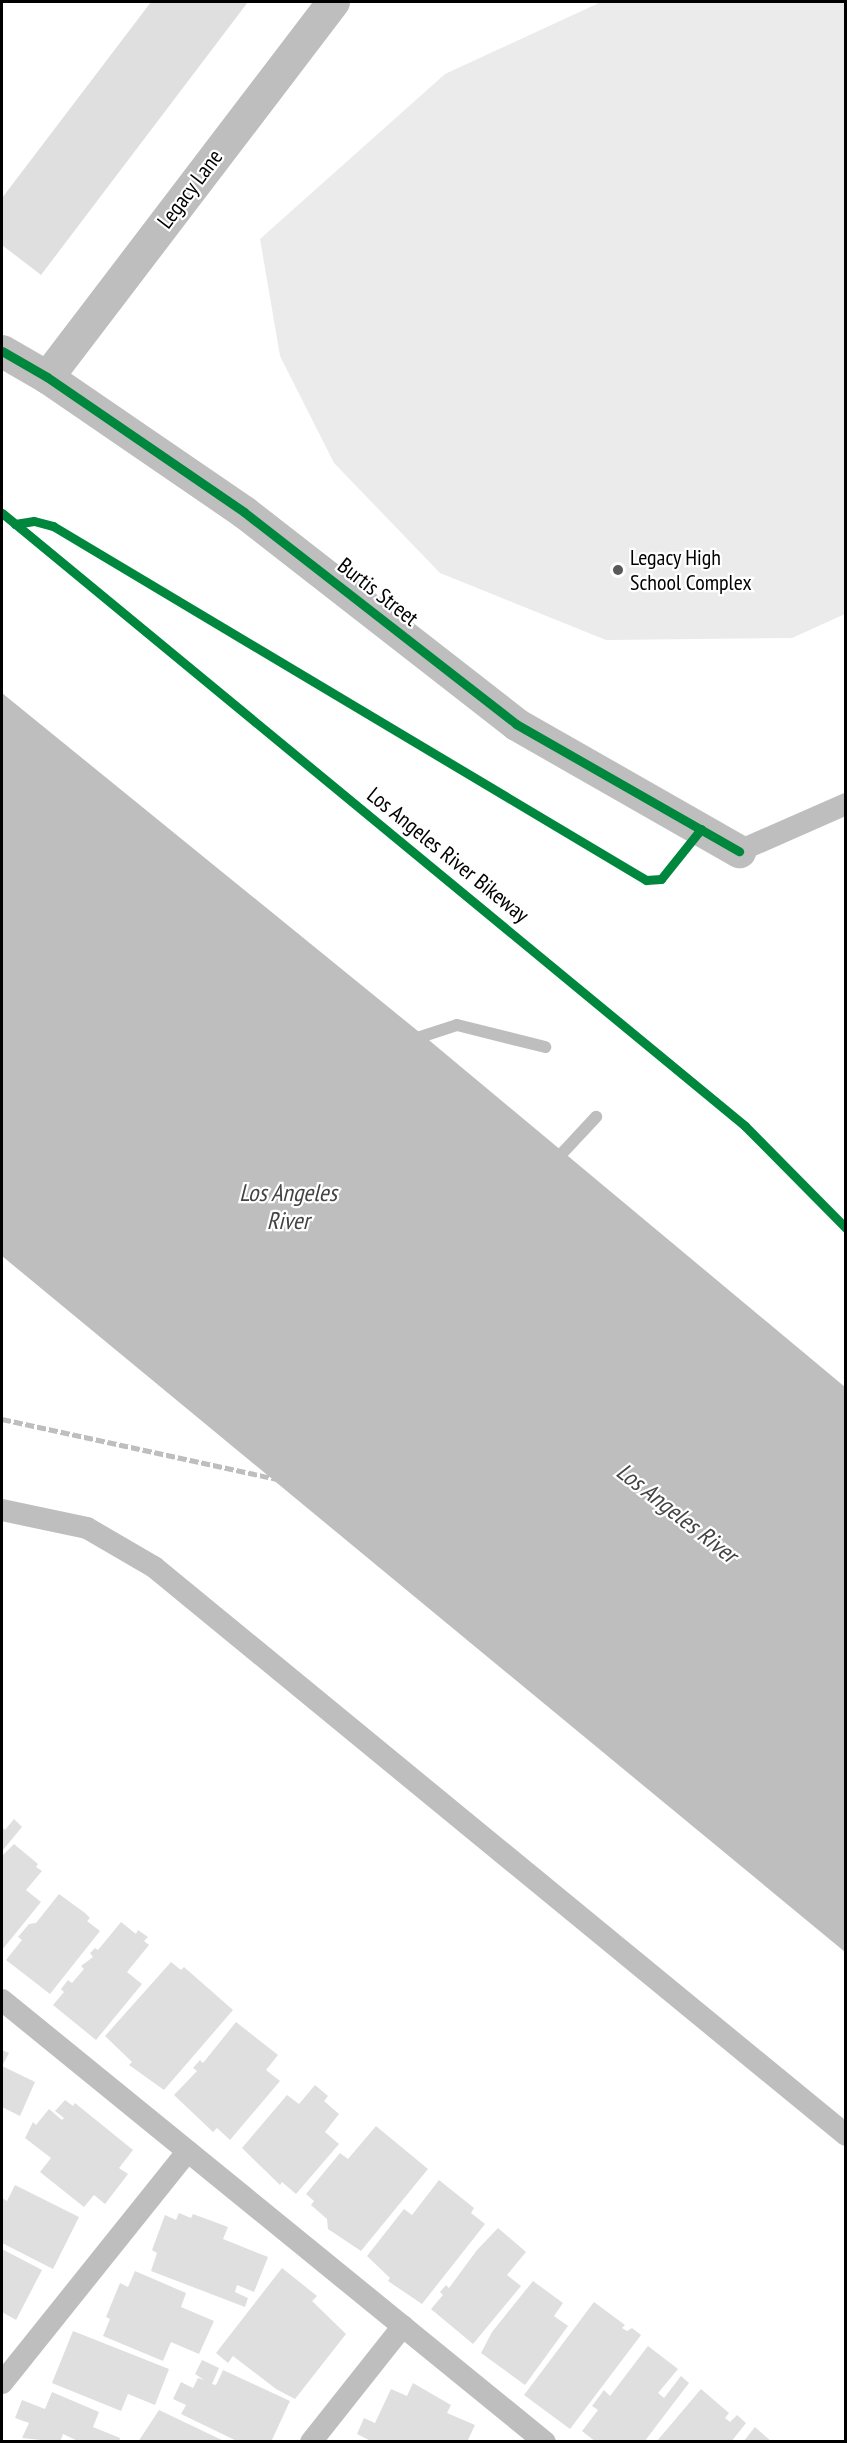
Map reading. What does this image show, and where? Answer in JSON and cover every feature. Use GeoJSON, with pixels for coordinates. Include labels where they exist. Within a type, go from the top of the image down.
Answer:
{"type":"FeatureCollection","features":[{"type":"Feature","properties":{"kind":"street","name":"Legacy Lane"},"geometry":{"type":"LineString","coordinates":[[47,377],[333,2]]}},
{"type":"Feature","properties":{"kind":"street","name":"Burtis Street"},"geometry":{"type":"LineString","coordinates":[[2,351],[47,377],[244,512],[516,724],[739,851]]}},
{"type":"Feature","properties":{"kind":"lane"},"geometry":{"type":"LineString","coordinates":[[739,851],[846,804]]}},
{"type":"Feature","properties":{"kind":"lane"},"geometry":{"type":"LineString","coordinates":[[2,1510],[87,1528],[154,1567],[846,2135]]}},
{"type":"Feature","properties":{"kind":"lane"},"geometry":{"type":"LineString","coordinates":[[2,2000],[545,2442]]}},
{"type":"Feature","properties":{"kind":"lane"},"geometry":{"type":"LineString","coordinates":[[2,2383],[188,2151]]}},
{"type":"Feature","properties":{"kind":"lane"},"geometry":{"type":"LineString","coordinates":[[311,2442],[403,2326]]}},
{"type":"Feature","properties":{"kind":"shaded area","name":"Legacy High School Complex"},"geometry":{"type":"Polygon","coordinates":[[[601,2],[843,2],[845,6],[845,614],[792,638],[606,640],[440,573],[334,463],[280,356],[260,239],[445,74],[601,2]]]}},
{"type":"Feature","properties":{"kind":"water","name":"Los Angeles River"},"geometry":{"type":"Polygon","coordinates":[[[2,693],[424,1036],[845,1387],[845,1952],[2,1256],[2,693]]]}},
{"type":"Feature","properties":{"kind":"building"},"geometry":{"type":"Polygon","coordinates":[[[151,2],[248,2],[41,275],[2,245],[2,198],[151,2]]]}},
{"type":"Feature","properties":{"kind":"building"},"geometry":{"type":"Polygon","coordinates":[[[14,1819],[22,1827],[2,1851],[2,1827],[5,1830],[14,1819]]]}},
{"type":"Feature","properties":{"kind":"building"},"geometry":{"type":"Polygon","coordinates":[[[14,1844],[38,1864],[36,1867],[42,1871],[26,1890],[41,1902],[2,1950],[2,1856],[14,1844]]]}},
{"type":"Feature","properties":{"kind":"building"},"geometry":{"type":"Polygon","coordinates":[[[59,1894],[85,1913],[90,1918],[87,1921],[100,1931],[50,1994],[6,1960],[22,1940],[18,1937],[29,1924],[36,1923],[59,1894]]]}},
{"type":"Feature","properties":{"kind":"building"},"geometry":{"type":"Polygon","coordinates":[[[121,1922],[136,1934],[138,1930],[148,1937],[144,1941],[149,1945],[127,1972],[142,1984],[96,2040],[53,2005],[64,1992],[61,1989],[68,1980],[72,1983],[84,1969],[81,1966],[93,1957],[90,1953],[95,1948],[98,1950],[121,1922]]]}},
{"type":"Feature","properties":{"kind":"building"},"geometry":{"type":"Polygon","coordinates":[[[171,1962],[181,1970],[184,1967],[233,2010],[164,2090],[129,2065],[132,2062],[105,2036],[171,1962]]]}},
{"type":"Feature","properties":{"kind":"building"},"geometry":{"type":"Polygon","coordinates":[[[236,2022],[278,2055],[266,2070],[280,2081],[230,2140],[217,2128],[213,2132],[174,2095],[197,2071],[193,2068],[200,2060],[203,2063],[236,2022]]]}},
{"type":"Feature","properties":{"kind":"building"},"geometry":{"type":"Polygon","coordinates":[[[2,2050],[9,2053],[2,2066],[2,2050]]]}},
{"type":"Feature","properties":{"kind":"building"},"geometry":{"type":"Polygon","coordinates":[[[2,2066],[35,2082],[20,2116],[2,2107],[2,2066]]]}},
{"type":"Feature","properties":{"kind":"building"},"geometry":{"type":"Polygon","coordinates":[[[315,2085],[328,2096],[324,2101],[339,2114],[325,2132],[339,2144],[296,2194],[282,2182],[280,2185],[242,2148],[287,2095],[299,2104],[315,2085]]]}},
{"type":"Feature","properties":{"kind":"building"},"geometry":{"type":"Polygon","coordinates":[[[65,2100],[73,2106],[75,2103],[133,2150],[119,2168],[128,2174],[105,2204],[94,2195],[84,2207],[40,2172],[51,2158],[25,2138],[33,2122],[36,2125],[49,2109],[62,2120],[64,2118],[55,2111],[65,2100]]]}},
{"type":"Feature","properties":{"kind":"building"},"geometry":{"type":"Polygon","coordinates":[[[376,2126],[428,2169],[361,2251],[328,2229],[327,2219],[311,2205],[314,2201],[306,2194],[340,2153],[348,2159],[376,2126]]]}},
{"type":"Feature","properties":{"kind":"building"},"geometry":{"type":"Polygon","coordinates":[[[439,2180],[474,2208],[471,2213],[485,2224],[422,2304],[388,2281],[390,2278],[367,2256],[404,2209],[412,2215],[439,2180]]]}},
{"type":"Feature","properties":{"kind":"building"},"geometry":{"type":"Polygon","coordinates":[[[15,2185],[79,2217],[53,2269],[2,2243],[2,2198],[7,2201],[15,2185]]]}},
{"type":"Feature","properties":{"kind":"building"},"geometry":{"type":"Polygon","coordinates":[[[179,2213],[191,2218],[193,2214],[228,2227],[223,2239],[268,2257],[254,2292],[237,2285],[235,2292],[248,2298],[245,2307],[151,2271],[157,2253],[152,2250],[165,2215],[176,2220],[179,2213]]]}},
{"type":"Feature","properties":{"kind":"building"},"geometry":{"type":"Polygon","coordinates":[[[498,2228],[526,2252],[507,2275],[521,2286],[473,2344],[431,2309],[443,2295],[440,2292],[446,2285],[449,2288],[477,2250],[498,2228]]]}},
{"type":"Feature","properties":{"kind":"building"},"geometry":{"type":"Polygon","coordinates":[[[2,2249],[42,2270],[16,2320],[2,2312],[2,2249]]]}},
{"type":"Feature","properties":{"kind":"building"},"geometry":{"type":"Polygon","coordinates":[[[282,2268],[317,2296],[312,2301],[346,2334],[295,2399],[276,2389],[233,2356],[228,2363],[216,2353],[282,2268]]]}},
{"type":"Feature","properties":{"kind":"building"},"geometry":{"type":"Polygon","coordinates":[[[135,2271],[186,2293],[181,2307],[214,2321],[199,2354],[171,2342],[163,2361],[103,2336],[110,2319],[106,2317],[120,2283],[128,2287],[135,2271]]]}},
{"type":"Feature","properties":{"kind":"building"},"geometry":{"type":"Polygon","coordinates":[[[533,2281],[563,2303],[554,2316],[568,2326],[525,2385],[481,2353],[492,2332],[533,2281]]]}},
{"type":"Feature","properties":{"kind":"building"},"geometry":{"type":"Polygon","coordinates":[[[594,2302],[625,2325],[622,2328],[627,2331],[632,2328],[641,2335],[570,2429],[524,2395],[594,2302]]]}},
{"type":"Feature","properties":{"kind":"building"},"geometry":{"type":"Polygon","coordinates":[[[73,2331],[169,2369],[155,2405],[128,2394],[121,2411],[52,2383],[73,2331]]]}},
{"type":"Feature","properties":{"kind":"building"},"geometry":{"type":"Polygon","coordinates":[[[648,2346],[678,2369],[658,2393],[664,2398],[681,2376],[689,2383],[644,2442],[596,2442],[582,2431],[598,2410],[592,2406],[604,2390],[610,2396],[648,2346]]]}},
{"type":"Feature","properties":{"kind":"building"},"geometry":{"type":"Polygon","coordinates":[[[202,2360],[219,2368],[212,2384],[216,2385],[223,2370],[290,2401],[271,2442],[239,2442],[181,2414],[186,2405],[173,2399],[181,2382],[193,2388],[198,2378],[204,2380],[195,2374],[202,2360]]]}},
{"type":"Feature","properties":{"kind":"building"},"geometry":{"type":"Polygon","coordinates":[[[413,2383],[451,2405],[447,2413],[475,2425],[467,2442],[373,2442],[357,2434],[364,2418],[375,2423],[391,2389],[407,2396],[413,2383]]]}},
{"type":"Feature","properties":{"kind":"building"},"geometry":{"type":"Polygon","coordinates":[[[701,2389],[729,2413],[725,2418],[730,2422],[737,2415],[746,2423],[731,2442],[652,2442],[657,2441],[701,2389]]]}},
{"type":"Feature","properties":{"kind":"building"},"geometry":{"type":"Polygon","coordinates":[[[52,2392],[99,2412],[93,2427],[120,2438],[119,2442],[80,2442],[63,2434],[60,2442],[22,2438],[29,2423],[15,2418],[22,2400],[45,2409],[52,2392]]]}},
{"type":"Feature","properties":{"kind":"building"},"geometry":{"type":"Polygon","coordinates":[[[159,2410],[226,2442],[138,2442],[159,2410]]]}},
{"type":"Feature","properties":{"kind":"building"},"geometry":{"type":"Polygon","coordinates":[[[755,2427],[772,2442],[743,2442],[755,2427]]]}},
{"type":"Feature","properties":{"kind":"waterway"},"geometry":{"type":"LineString","coordinates":[[411,1040],[457,1025],[545,1047]]}},
{"type":"Feature","properties":{"kind":"waterway"},"geometry":{"type":"LineString","coordinates":[[554,1162],[596,1117]]}},
{"type":"Feature","properties":{"kind":"railway"},"geometry":{"type":"LineString","coordinates":[[2,1419],[846,1603]]}},
{"type":"Feature","properties":{"kind":"cycle path"},"geometry":{"type":"LineString","coordinates":[[2,351],[47,377],[244,512],[516,724],[739,851]]}},
{"type":"Feature","properties":{"kind":"cycle path","name":"Los Angeles River Bikeway"},"geometry":{"type":"LineString","coordinates":[[2,513],[745,1126],[846,1228]]}},
{"type":"Feature","properties":{"kind":"cycle path"},"geometry":{"type":"LineString","coordinates":[[15,524],[34,521],[53,526],[646,880],[661,879],[701,829]]}},
{"type":"Feature","properties":{"kind":"place","name":"Legacy High School Complex"},"geometry":{"type":"Point","coordinates":[618,570]}}]}
